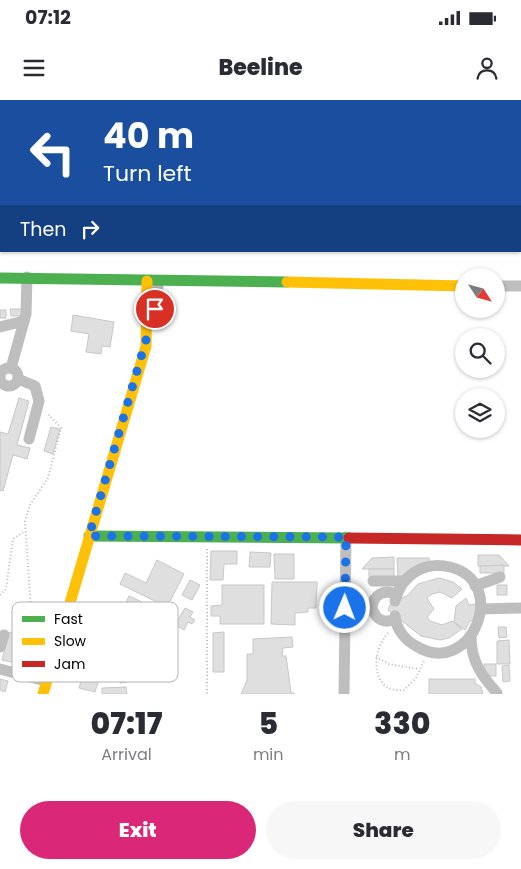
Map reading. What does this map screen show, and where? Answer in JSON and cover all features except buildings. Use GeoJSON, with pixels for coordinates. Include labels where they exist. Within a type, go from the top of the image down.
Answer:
{"type":"FeatureCollection","features":[{"type":"Feature","properties":{"kind":"street"},"geometry":{"type":"LineString","coordinates":[[11,368],[24,321],[27,277]]}},
{"type":"Feature","properties":{"kind":"street"},"geometry":{"type":"LineString","coordinates":[[0,278],[455,286]]}},
{"type":"Feature","properties":{"kind":"street"},"geometry":{"type":"LineString","coordinates":[[69,602],[148,334],[153,281]]}},
{"type":"Feature","properties":{"kind":"street"},"geometry":{"type":"LineString","coordinates":[[505,286],[521,286]]}},
{"type":"Feature","properties":{"kind":"street"},"geometry":{"type":"LineString","coordinates":[[0,328],[24,321]]}},
{"type":"Feature","properties":{"kind":"street"},"geometry":{"type":"LineString","coordinates":[[11,368],[17,372],[18,379],[14,384],[3,384],[1,376],[4,370],[11,368]]}},
{"type":"Feature","properties":{"kind":"street"},"geometry":{"type":"LineString","coordinates":[[18,379],[35,386],[40,396],[29,439]]}},
{"type":"Feature","properties":{"kind":"street"},"geometry":{"type":"LineString","coordinates":[[89,536],[521,540]]}},
{"type":"Feature","properties":{"kind":"street"},"geometry":{"type":"LineString","coordinates":[[344,694],[346,537]]}},
{"type":"Feature","properties":{"kind":"street"},"geometry":{"type":"LineString","coordinates":[[441,565],[454,568],[466,576],[475,586],[481,609],[480,618],[471,636],[453,650],[430,652],[410,643],[396,620],[384,621],[378,619],[372,608],[376,597],[380,594],[385,592],[396,598],[404,581],[420,569],[441,565]]}},
{"type":"Feature","properties":{"kind":"street"},"geometry":{"type":"LineString","coordinates":[[475,586],[500,577]]}},
{"type":"Feature","properties":{"kind":"street"},"geometry":{"type":"LineString","coordinates":[[373,581],[404,581]]}},
{"type":"Feature","properties":{"kind":"street"},"geometry":{"type":"LineString","coordinates":[[345,608],[372,608]]}},
{"type":"Feature","properties":{"kind":"street"},"geometry":{"type":"LineString","coordinates":[[481,609],[521,608]]}},
{"type":"Feature","properties":{"kind":"street"},"geometry":{"type":"LineString","coordinates":[[0,647],[4,635]]}},
{"type":"Feature","properties":{"kind":"street"},"geometry":{"type":"LineString","coordinates":[[471,636],[472,654],[478,670],[497,693]]}},
{"type":"Feature","properties":{"kind":"street"},"geometry":{"type":"LineString","coordinates":[[31,682],[42,690]]}},
{"type":"Feature","properties":{"kind":"path"},"geometry":{"type":"LineString","coordinates":[[30,602],[25,530],[26,513],[45,485],[61,428],[58,422],[38,405]]}},
{"type":"Feature","properties":{"kind":"path"},"geometry":{"type":"LineString","coordinates":[[0,595],[6,588],[13,539],[25,530]]}},
{"type":"Feature","properties":{"kind":"path"},"geometry":{"type":"LineString","coordinates":[[207,537],[207,694]]}},
{"type":"Feature","properties":{"kind":"path"},"geometry":{"type":"LineString","coordinates":[[396,620],[382,641],[376,657],[376,668],[383,685],[393,691],[404,690],[411,685],[430,652]]}},
{"type":"Feature","properties":{"kind":"path"},"geometry":{"type":"LineString","coordinates":[[376,657],[389,664],[420,669]]}},
{"type":"Feature","properties":{"kind":"path"},"geometry":{"type":"LineString","coordinates":[[404,690],[405,694]]}},
{"type":"Feature","properties":{"kind":"traffic: fast"},"geometry":{"type":"LineString","coordinates":[[0,278],[287,282]]}},
{"type":"Feature","properties":{"kind":"traffic: fast"},"geometry":{"type":"LineString","coordinates":[[89,536],[349,538]]}},
{"type":"Feature","properties":{"kind":"traffic: slow"},"geometry":{"type":"LineString","coordinates":[[70,602],[146,346],[147,281]]}},
{"type":"Feature","properties":{"kind":"traffic: slow"},"geometry":{"type":"LineString","coordinates":[[287,282],[455,286]]}},
{"type":"Feature","properties":{"kind":"traffic: slow"},"geometry":{"type":"LineString","coordinates":[[43,694],[47,682]]}},
{"type":"Feature","properties":{"kind":"traffic: jam"},"geometry":{"type":"LineString","coordinates":[[349,538],[521,540]]}},
{"type":"Feature","properties":{"kind":"route"},"geometry":{"type":"LineString","coordinates":[[155,309],[146,346],[89,536],[346,537],[345,608]]}}]}
